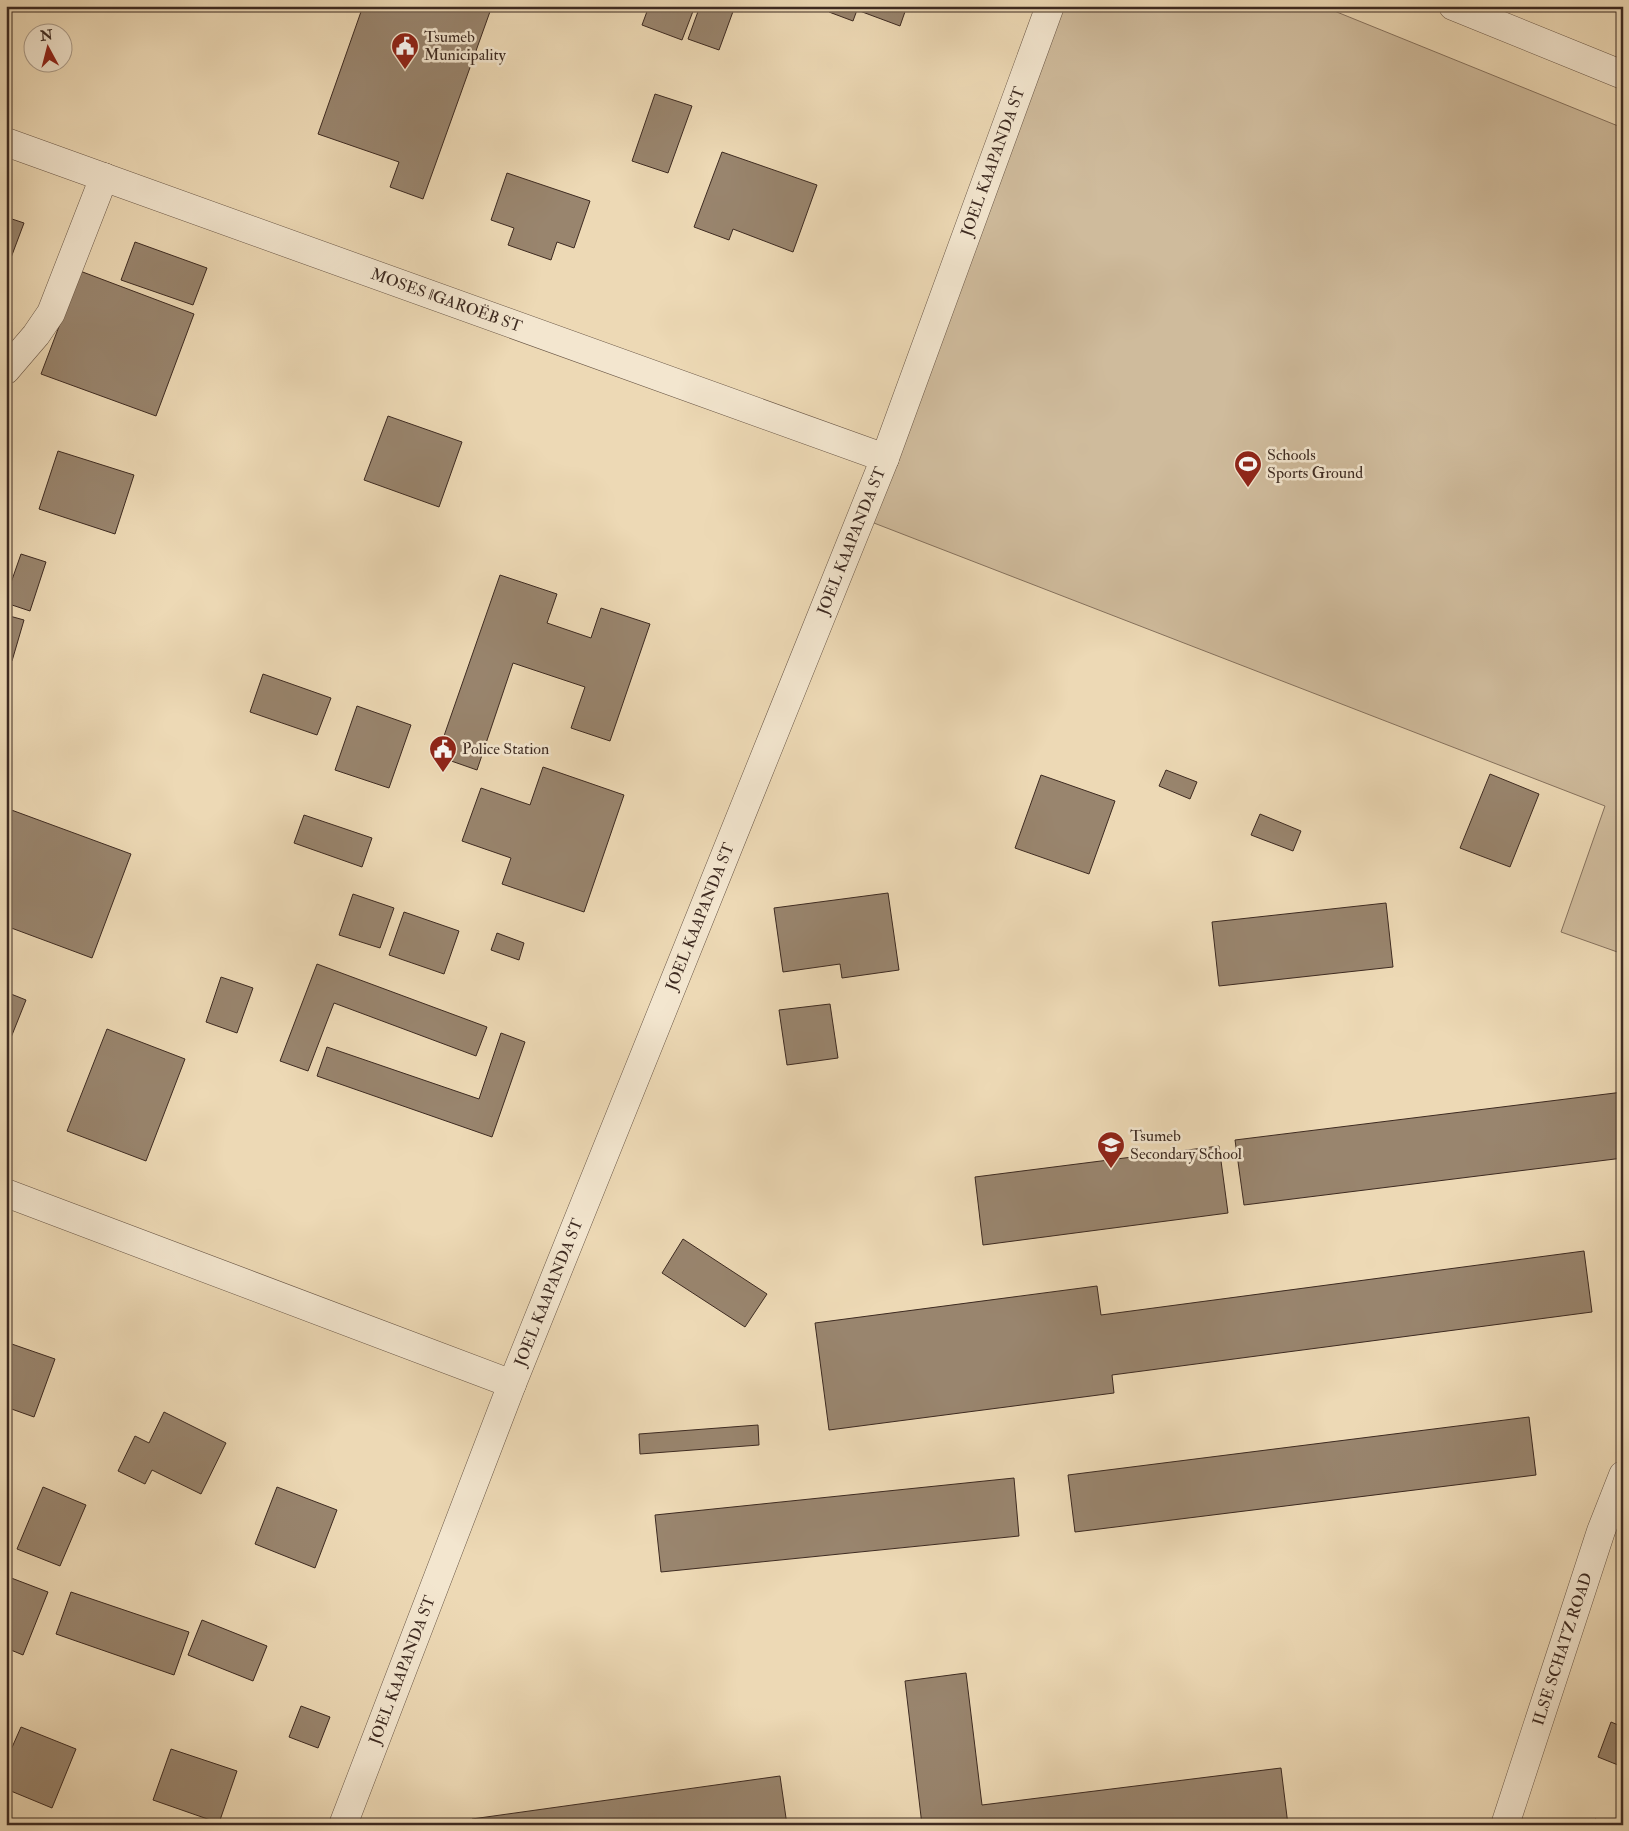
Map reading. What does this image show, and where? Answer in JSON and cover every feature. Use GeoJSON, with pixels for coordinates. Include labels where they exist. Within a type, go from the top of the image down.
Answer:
{"type":"FeatureCollection","features":[{"type":"Feature","properties":{"kind":"street","name":"JOEL KAAPANDA ST"},"geometry":{"type":"LineString","coordinates":[[342,1825],[512,1384],[886,458],[1050,6]]}},
{"type":"Feature","properties":{"kind":"street"},"geometry":{"type":"LineString","coordinates":[[1453,6],[1623,75]]}},
{"type":"Feature","properties":{"kind":"street","name":"MOSES ǁGAROËB ST"},"geometry":{"type":"LineString","coordinates":[[6,142],[886,458]]}},
{"type":"Feature","properties":{"kind":"street"},"geometry":{"type":"LineString","coordinates":[[6,370],[52,313],[104,177]]}},
{"type":"Feature","properties":{"kind":"street"},"geometry":{"type":"LineString","coordinates":[[6,1193],[512,1384]]}},
{"type":"Feature","properties":{"kind":"street","name":"ILSE SCHATZ ROAD"},"geometry":{"type":"LineString","coordinates":[[1505,1825],[1601,1531],[1623,1475]]}},
{"type":"Feature","properties":{"kind":"shaded area","name":"Schools Sports Ground"},"geometry":{"type":"Polygon","coordinates":[[[1050,6],[1322,6],[1623,128],[1623,954],[1561,932],[1605,806],[861,518],[1050,6]]]}},
{"type":"Feature","properties":{"kind":"building","name":"Tsumeb Municipality"},"geometry":{"type":"Polygon","coordinates":[[[363,6],[492,6],[423,199],[390,187],[399,162],[318,134],[363,6]]]}},
{"type":"Feature","properties":{"kind":"building"},"geometry":{"type":"Polygon","coordinates":[[[649,6],[695,6],[682,40],[642,25],[649,6]]]}},
{"type":"Feature","properties":{"kind":"building"},"geometry":{"type":"Polygon","coordinates":[[[700,6],[735,6],[719,50],[688,39],[700,6]]]}},
{"type":"Feature","properties":{"kind":"building"},"geometry":{"type":"Polygon","coordinates":[[[831,6],[907,6],[900,26],[857,10],[853,21],[829,12],[831,6]]]}},
{"type":"Feature","properties":{"kind":"building"},"geometry":{"type":"Polygon","coordinates":[[[655,94],[692,106],[668,173],[632,161],[655,94]]]}},
{"type":"Feature","properties":{"kind":"building"},"geometry":{"type":"Polygon","coordinates":[[[722,152],[817,185],[793,252],[733,229],[729,240],[694,227],[722,152]]]}},
{"type":"Feature","properties":{"kind":"building"},"geometry":{"type":"Polygon","coordinates":[[[507,173],[590,201],[574,248],[557,242],[551,260],[508,245],[514,228],[491,220],[507,173]]]}},
{"type":"Feature","properties":{"kind":"building"},"geometry":{"type":"Polygon","coordinates":[[[6,217],[24,223],[6,271],[6,217]]]}},
{"type":"Feature","properties":{"kind":"building"},"geometry":{"type":"Polygon","coordinates":[[[135,242],[207,268],[193,305],[121,280],[135,242]]]}},
{"type":"Feature","properties":{"kind":"building"},"geometry":{"type":"Polygon","coordinates":[[[80,271],[194,314],[156,416],[41,374],[80,271]]]}},
{"type":"Feature","properties":{"kind":"building"},"geometry":{"type":"Polygon","coordinates":[[[388,416],[462,442],[439,507],[364,480],[388,416]]]}},
{"type":"Feature","properties":{"kind":"building"},"geometry":{"type":"Polygon","coordinates":[[[58,451],[134,475],[115,534],[39,509],[58,451]]]}},
{"type":"Feature","properties":{"kind":"building"},"geometry":{"type":"Polygon","coordinates":[[[21,554],[46,562],[30,611],[6,603],[6,597],[21,554]]]}},
{"type":"Feature","properties":{"kind":"building"},"geometry":{"type":"Polygon","coordinates":[[[500,575],[557,594],[547,623],[591,638],[601,608],[650,624],[610,741],[571,728],[585,687],[513,663],[477,770],[437,756],[500,575]]]}},
{"type":"Feature","properties":{"kind":"building"},"geometry":{"type":"Polygon","coordinates":[[[6,615],[24,620],[12,661],[6,659],[6,615]]]}},
{"type":"Feature","properties":{"kind":"building"},"geometry":{"type":"Polygon","coordinates":[[[263,674],[331,698],[317,735],[250,712],[263,674]]]}},
{"type":"Feature","properties":{"kind":"building"},"geometry":{"type":"Polygon","coordinates":[[[357,706],[411,725],[389,788],[335,770],[357,706]]]}},
{"type":"Feature","properties":{"kind":"building"},"geometry":{"type":"Polygon","coordinates":[[[543,767],[624,795],[584,912],[502,884],[511,858],[462,841],[481,788],[530,805],[543,767]]]}},
{"type":"Feature","properties":{"kind":"building"},"geometry":{"type":"Polygon","coordinates":[[[1166,770],[1197,782],[1190,799],[1159,786],[1166,770]]]}},
{"type":"Feature","properties":{"kind":"building"},"geometry":{"type":"Polygon","coordinates":[[[1490,774],[1539,794],[1510,867],[1460,848],[1490,774]]]}},
{"type":"Feature","properties":{"kind":"building"},"geometry":{"type":"Polygon","coordinates":[[[1041,775],[1115,801],[1089,874],[1015,848],[1041,775]]]}},
{"type":"Feature","properties":{"kind":"building"},"geometry":{"type":"Polygon","coordinates":[[[6,808],[131,854],[92,958],[6,926],[6,808]]]}},
{"type":"Feature","properties":{"kind":"building"},"geometry":{"type":"Polygon","coordinates":[[[1260,814],[1301,831],[1293,851],[1251,835],[1260,814]]]}},
{"type":"Feature","properties":{"kind":"building"},"geometry":{"type":"Polygon","coordinates":[[[304,815],[372,838],[362,867],[294,843],[304,815]]]}},
{"type":"Feature","properties":{"kind":"building"},"geometry":{"type":"Polygon","coordinates":[[[888,893],[899,970],[842,978],[840,964],[783,972],[774,908],[888,893]]]}},
{"type":"Feature","properties":{"kind":"building"},"geometry":{"type":"Polygon","coordinates":[[[353,894],[394,908],[380,948],[339,935],[353,894]]]}},
{"type":"Feature","properties":{"kind":"building"},"geometry":{"type":"Polygon","coordinates":[[[1386,903],[1393,967],[1219,986],[1212,922],[1386,903]]]}},
{"type":"Feature","properties":{"kind":"building"},"geometry":{"type":"Polygon","coordinates":[[[404,912],[459,931],[444,974],[389,955],[404,912]]]}},
{"type":"Feature","properties":{"kind":"building"},"geometry":{"type":"Polygon","coordinates":[[[497,933],[524,943],[519,960],[491,950],[497,933]]]}},
{"type":"Feature","properties":{"kind":"building"},"geometry":{"type":"Polygon","coordinates":[[[317,964],[487,1027],[476,1056],[334,1003],[308,1071],[280,1061],[317,964]]]}},
{"type":"Feature","properties":{"kind":"building"},"geometry":{"type":"Polygon","coordinates":[[[221,977],[253,988],[237,1033],[206,1022],[221,977]]]}},
{"type":"Feature","properties":{"kind":"building"},"geometry":{"type":"Polygon","coordinates":[[[6,992],[26,1000],[6,1050],[6,992]]]}},
{"type":"Feature","properties":{"kind":"building"},"geometry":{"type":"Polygon","coordinates":[[[830,1004],[838,1058],[787,1065],[779,1010],[830,1004]]]}},
{"type":"Feature","properties":{"kind":"building"},"geometry":{"type":"Polygon","coordinates":[[[107,1029],[185,1059],[146,1161],[67,1131],[107,1029]]]}},
{"type":"Feature","properties":{"kind":"building"},"geometry":{"type":"Polygon","coordinates":[[[501,1033],[525,1042],[492,1137],[317,1076],[327,1047],[479,1099],[501,1033]]]}},
{"type":"Feature","properties":{"kind":"building"},"geometry":{"type":"Polygon","coordinates":[[[1623,1092],[1623,1158],[1244,1205],[1235,1140],[1623,1092]]]}},
{"type":"Feature","properties":{"kind":"building"},"geometry":{"type":"Polygon","coordinates":[[[1219,1146],[1228,1213],[983,1245],[975,1177],[1219,1146]]]}},
{"type":"Feature","properties":{"kind":"building"},"geometry":{"type":"Polygon","coordinates":[[[683,1239],[767,1294],[745,1327],[662,1273],[683,1239]]]}},
{"type":"Feature","properties":{"kind":"building"},"geometry":{"type":"Polygon","coordinates":[[[1584,1251],[1592,1312],[1112,1375],[1114,1393],[829,1430],[815,1323],[1097,1286],[1101,1315],[1584,1251]]]}},
{"type":"Feature","properties":{"kind":"building"},"geometry":{"type":"Polygon","coordinates":[[[6,1342],[55,1359],[34,1417],[6,1407],[6,1342]]]}},
{"type":"Feature","properties":{"kind":"building"},"geometry":{"type":"Polygon","coordinates":[[[164,1412],[226,1443],[201,1494],[152,1470],[145,1484],[118,1471],[135,1436],[149,1443],[164,1412]]]}},
{"type":"Feature","properties":{"kind":"building"},"geometry":{"type":"Polygon","coordinates":[[[1529,1417],[1536,1475],[1075,1532],[1068,1475],[1529,1417]]]}},
{"type":"Feature","properties":{"kind":"building"},"geometry":{"type":"Polygon","coordinates":[[[758,1425],[759,1445],[640,1454],[639,1434],[758,1425]]]}},
{"type":"Feature","properties":{"kind":"building"},"geometry":{"type":"Polygon","coordinates":[[[1014,1478],[1019,1536],[661,1572],[655,1515],[1014,1478]]]}},
{"type":"Feature","properties":{"kind":"building"},"geometry":{"type":"Polygon","coordinates":[[[43,1487],[86,1505],[60,1566],[17,1549],[43,1487]]]}},
{"type":"Feature","properties":{"kind":"building"},"geometry":{"type":"Polygon","coordinates":[[[277,1487],[337,1510],[315,1568],[255,1544],[277,1487]]]}},
{"type":"Feature","properties":{"kind":"building"},"geometry":{"type":"Polygon","coordinates":[[[6,1576],[48,1592],[23,1655],[6,1648],[6,1576]]]}},
{"type":"Feature","properties":{"kind":"building"},"geometry":{"type":"Polygon","coordinates":[[[71,1592],[189,1632],[174,1675],[56,1634],[71,1592]]]}},
{"type":"Feature","properties":{"kind":"building"},"geometry":{"type":"Polygon","coordinates":[[[202,1620],[267,1646],[253,1681],[188,1655],[202,1620]]]}},
{"type":"Feature","properties":{"kind":"building"},"geometry":{"type":"Polygon","coordinates":[[[966,1673],[982,1805],[1281,1768],[1288,1825],[922,1825],[905,1681],[966,1673]]]}},
{"type":"Feature","properties":{"kind":"building"},"geometry":{"type":"Polygon","coordinates":[[[301,1706],[330,1717],[318,1748],[289,1737],[301,1706]]]}},
{"type":"Feature","properties":{"kind":"building"},"geometry":{"type":"Polygon","coordinates":[[[1611,1722],[1623,1727],[1623,1767],[1598,1757],[1611,1722]]]}},
{"type":"Feature","properties":{"kind":"building"},"geometry":{"type":"Polygon","coordinates":[[[21,1727],[76,1749],[52,1808],[6,1789],[6,1761],[21,1727]]]}},
{"type":"Feature","properties":{"kind":"building"},"geometry":{"type":"Polygon","coordinates":[[[171,1749],[237,1771],[219,1823],[153,1800],[171,1749]]]}},
{"type":"Feature","properties":{"kind":"building"},"geometry":{"type":"Polygon","coordinates":[[[780,1776],[787,1825],[473,1825],[472,1819],[780,1776]]]}},
{"type":"Feature","properties":{"kind":"building"},"geometry":{"type":"Polygon","coordinates":[[[1595,1819],[1611,1825],[1592,1825],[1595,1819]]]}},
{"type":"Feature","properties":{"kind":"place","name":"Tsumeb Municipality"},"geometry":{"type":"Point","coordinates":[405,70]}},
{"type":"Feature","properties":{"kind":"place","name":"Schools Sports Ground"},"geometry":{"type":"Point","coordinates":[1248,488]}},
{"type":"Feature","properties":{"kind":"place","name":"Police Station"},"geometry":{"type":"Point","coordinates":[443,773]}},
{"type":"Feature","properties":{"kind":"place","name":"Tsumeb Secondary School"},"geometry":{"type":"Point","coordinates":[1111,1169]}}]}
